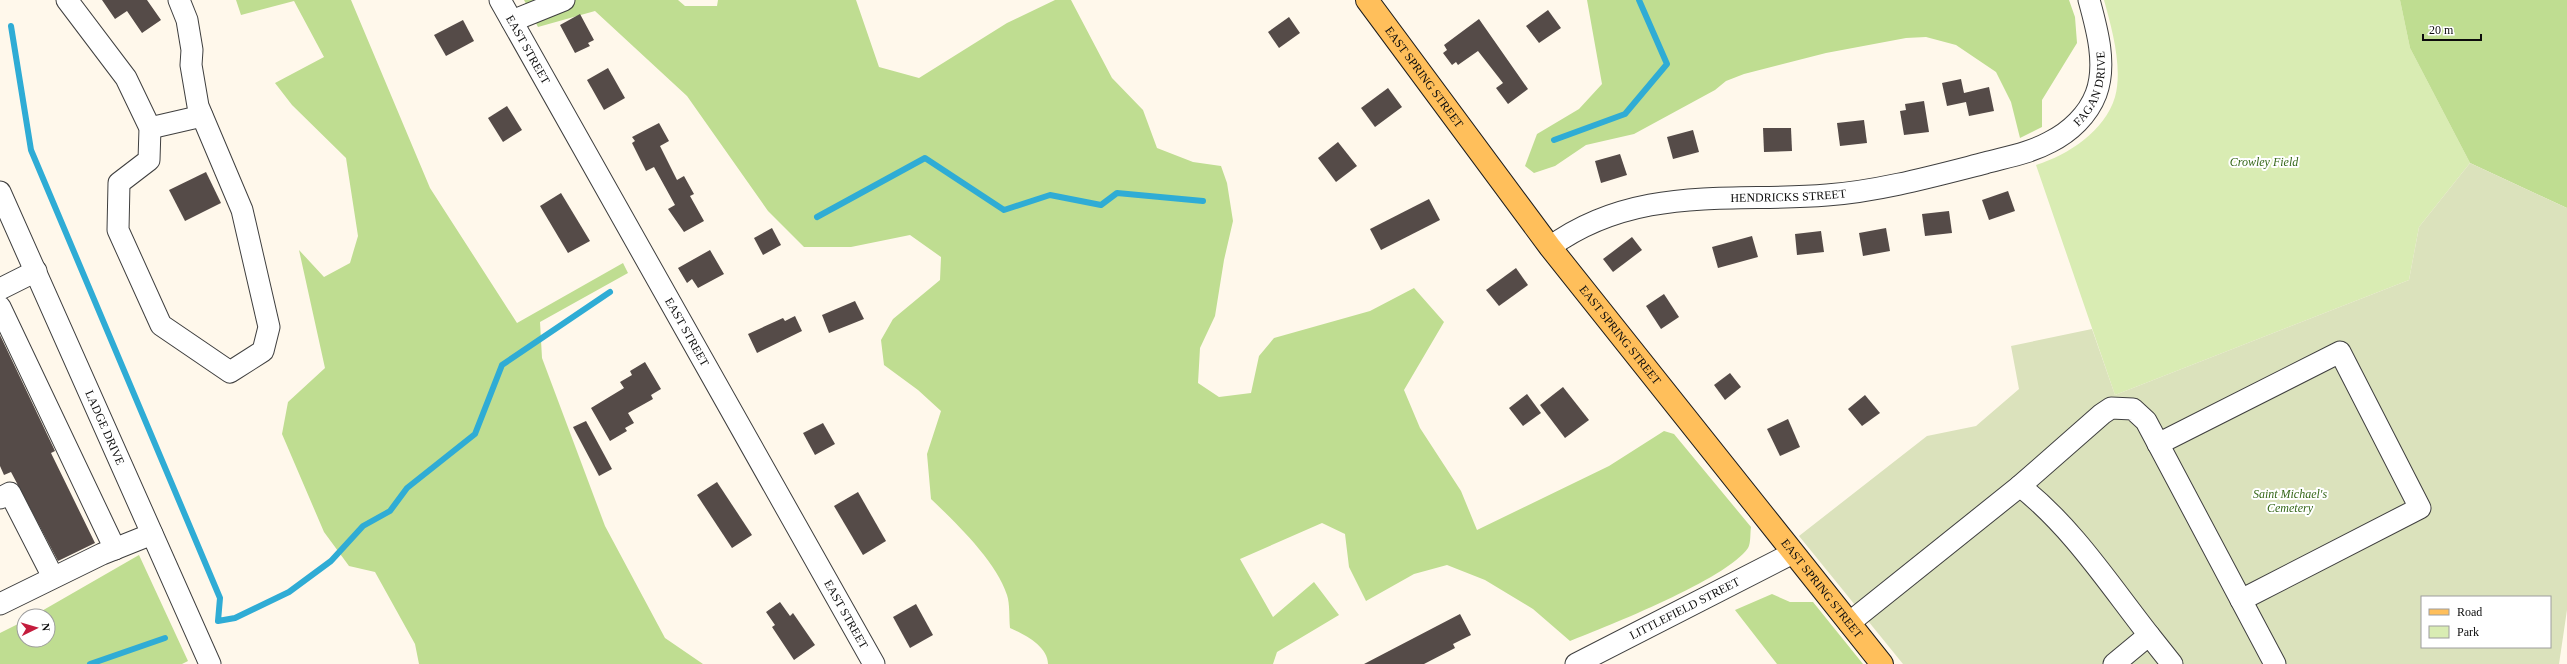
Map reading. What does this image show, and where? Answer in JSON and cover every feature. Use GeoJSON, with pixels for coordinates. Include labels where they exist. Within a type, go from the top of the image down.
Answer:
{"type":"FeatureCollection","features":[{"type":"Feature","properties":{"kind":"main road","name":"EAST SPRING STREET"},"geometry":{"type":"LineString","coordinates":[[1367,0],[1550,246],[1882,664]]}},
{"type":"Feature","properties":{"kind":"street"},"geometry":{"type":"LineString","coordinates":[[67,0],[126,78],[150,128],[149,160],[119,182],[118,230],[161,325],[230,372],[263,351],[269,327],[242,210],[202,116],[191,65],[192,50],[187,20],[180,0]]}},
{"type":"Feature","properties":{"kind":"street","name":"EAST STREET"},"geometry":{"type":"LineString","coordinates":[[500,0],[874,664]]}},
{"type":"Feature","properties":{"kind":"street"},"geometry":{"type":"LineString","coordinates":[[512,21],[564,0]]}},
{"type":"Feature","properties":{"kind":"street","name":"FAGAN DRIVE"},"geometry":{"type":"LineString","coordinates":[[2031,150],[2050,142],[2080,121],[2096,95],[2100,79],[2101,61],[2089,0]]}},
{"type":"Feature","properties":{"kind":"street"},"geometry":{"type":"LineString","coordinates":[[150,128],[202,116]]}},
{"type":"Feature","properties":{"kind":"street","name":"HENDRICKS STREET"},"geometry":{"type":"LineString","coordinates":[[1550,246],[1569,233],[1598,219],[1648,205],[1676,201],[1828,195],[1946,173],[2031,150]]}},
{"type":"Feature","properties":{"kind":"street","name":"LADGE DRIVE"},"geometry":{"type":"LineString","coordinates":[[0,192],[210,664]]}},
{"type":"Feature","properties":{"kind":"street"},"geometry":{"type":"LineString","coordinates":[[0,289],[36,271]]}},
{"type":"Feature","properties":{"kind":"street"},"geometry":{"type":"LineString","coordinates":[[0,307],[115,549]]}},
{"type":"Feature","properties":{"kind":"street"},"geometry":{"type":"LineString","coordinates":[[2158,444],[2340,352],[2420,508],[2241,600]]}},
{"type":"Feature","properties":{"kind":"street"},"geometry":{"type":"LineString","coordinates":[[1850,623],[2020,486],[2102,414],[2111,408],[2126,408],[2140,413],[2275,664]]}},
{"type":"Feature","properties":{"kind":"street"},"geometry":{"type":"LineString","coordinates":[[2020,486],[2041,502],[2078,543],[2172,664]]}},
{"type":"Feature","properties":{"kind":"street"},"geometry":{"type":"LineString","coordinates":[[0,498],[10,493],[53,577]]}},
{"type":"Feature","properties":{"kind":"street"},"geometry":{"type":"LineString","coordinates":[[2,596],[53,577],[152,534]]}},
{"type":"Feature","properties":{"kind":"street","name":"LITTLEFIELD STREET"},"geometry":{"type":"LineString","coordinates":[[1576,664],[1793,553]]}},
{"type":"Feature","properties":{"kind":"street"},"geometry":{"type":"LineString","coordinates":[[2114,664],[2149,635]]}},
{"type":"Feature","properties":{"kind":"green space"},"geometry":{"type":"Polygon","coordinates":[[[236,0],[351,0],[430,188],[517,323],[623,263],[628,273],[540,322],[542,358],[605,526],[665,638],[703,664],[419,664],[415,644],[375,572],[349,566],[324,532],[282,434],[288,402],[325,368],[299,250],[324,277],[350,263],[358,236],[346,158],[292,105],[275,83],[324,57],[294,1],[241,15],[236,0]]]}},
{"type":"Feature","properties":{"kind":"green space"},"geometry":{"type":"Polygon","coordinates":[[[524,0],[678,0],[685,6],[717,6],[718,0],[856,0],[879,67],[919,78],[1007,23],[1055,0],[1071,0],[1112,78],[1143,110],[1157,148],[1193,162],[1221,166],[1227,183],[1233,221],[1224,260],[1215,316],[1200,348],[1198,383],[1219,397],[1251,393],[1259,356],[1274,338],[1370,311],[1414,288],[1444,322],[1404,390],[1420,428],[1461,491],[1477,530],[1609,466],[1664,431],[1674,434],[1751,527],[1749,546],[1736,560],[1717,574],[1637,613],[1570,641],[1533,609],[1485,580],[1447,565],[1414,574],[1366,601],[1349,567],[1345,534],[1322,523],[1240,559],[1273,617],[1314,582],[1339,615],[1277,652],[1273,664],[1048,664],[1047,658],[1040,646],[1028,637],[1010,628],[1007,595],[1002,582],[985,556],[952,519],[931,499],[927,454],[941,411],[918,390],[884,365],[881,340],[893,319],[940,280],[941,257],[910,235],[851,247],[804,247],[768,211],[687,96],[595,11],[538,27],[524,0]]]}},
{"type":"Feature","properties":{"kind":"green space"},"geometry":{"type":"Polygon","coordinates":[[[1587,0],[2069,0],[2075,17],[2077,43],[2042,100],[2042,127],[2020,138],[2011,102],[1996,72],[1956,45],[1926,37],[1906,38],[1826,53],[1744,74],[1726,81],[1715,90],[1634,134],[1586,145],[1555,166],[1534,173],[1525,166],[1537,134],[1579,109],[1602,84],[1587,0]]]}},
{"type":"Feature","properties":{"kind":"green space","name":"Crowley Field"},"geometry":{"type":"Polygon","coordinates":[[[2104,0],[2400,0],[2410,48],[2470,163],[2419,227],[2409,280],[2115,395],[2036,165],[2060,155],[2084,140],[2103,121],[2115,97],[2118,74],[2116,48],[2104,0]]]}},
{"type":"Feature","properties":{"kind":"green space"},"geometry":{"type":"Polygon","coordinates":[[[2400,0],[2567,0],[2567,208],[2470,163],[2410,48],[2400,0]]]}},
{"type":"Feature","properties":{"kind":"green space","name":"Saint Michael's Cemetery"},"geometry":{"type":"Polygon","coordinates":[[[2470,163],[2567,208],[2567,610],[2559,664],[1903,664],[1799,536],[1927,436],[1976,426],[2019,389],[2011,346],[2092,329],[2115,395],[2409,280],[2419,227],[2470,163]]]}},
{"type":"Feature","properties":{"kind":"green space"},"geometry":{"type":"Polygon","coordinates":[[[139,555],[188,661],[182,664],[0,664],[0,633],[16,625],[16,648],[56,648],[56,608],[47,608],[139,555]]]}},
{"type":"Feature","properties":{"kind":"green space"},"geometry":{"type":"Polygon","coordinates":[[[1772,594],[1790,602],[1813,602],[1863,664],[1777,664],[1735,610],[1772,594]]]}},
{"type":"Feature","properties":{"kind":"building"},"geometry":{"type":"Polygon","coordinates":[[[102,0],[147,0],[161,20],[142,33],[127,11],[115,19],[102,0]]]}},
{"type":"Feature","properties":{"kind":"building"},"geometry":{"type":"Polygon","coordinates":[[[1548,10],[1561,28],[1539,43],[1526,26],[1548,10]]]}},
{"type":"Feature","properties":{"kind":"building"},"geometry":{"type":"Polygon","coordinates":[[[580,14],[594,40],[588,43],[590,46],[575,53],[560,25],[580,14]]]}},
{"type":"Feature","properties":{"kind":"building"},"geometry":{"type":"Polygon","coordinates":[[[1289,17],[1300,33],[1279,48],[1268,32],[1289,17]]]}},
{"type":"Feature","properties":{"kind":"building"},"geometry":{"type":"Polygon","coordinates":[[[1479,19],[1528,89],[1508,104],[1496,88],[1503,83],[1478,51],[1458,65],[1456,62],[1452,65],[1443,53],[1447,50],[1444,45],[1479,19]]]}},
{"type":"Feature","properties":{"kind":"building"},"geometry":{"type":"Polygon","coordinates":[[[463,20],[474,41],[446,56],[434,35],[463,20]]]}},
{"type":"Feature","properties":{"kind":"building"},"geometry":{"type":"Polygon","coordinates":[[[608,68],[625,98],[604,110],[587,80],[608,68]]]}},
{"type":"Feature","properties":{"kind":"building"},"geometry":{"type":"Polygon","coordinates":[[[1961,79],[1964,93],[1989,87],[1994,111],[1969,116],[1966,102],[1947,106],[1942,83],[1961,79]]]}},
{"type":"Feature","properties":{"kind":"building"},"geometry":{"type":"Polygon","coordinates":[[[1388,88],[1402,107],[1375,127],[1361,108],[1388,88]]]}},
{"type":"Feature","properties":{"kind":"building"},"geometry":{"type":"Polygon","coordinates":[[[1924,101],[1929,132],[1904,135],[1900,111],[1906,110],[1905,104],[1924,101]]]}},
{"type":"Feature","properties":{"kind":"building"},"geometry":{"type":"Polygon","coordinates":[[[507,106],[522,130],[503,142],[488,118],[507,106]]]}},
{"type":"Feature","properties":{"kind":"building"},"geometry":{"type":"Polygon","coordinates":[[[1864,120],[1867,143],[1840,146],[1837,123],[1864,120]]]}},
{"type":"Feature","properties":{"kind":"building"},"geometry":{"type":"Polygon","coordinates":[[[659,123],[669,141],[660,146],[677,180],[684,176],[694,194],[690,196],[704,221],[684,232],[668,209],[675,205],[654,167],[646,171],[632,143],[635,141],[632,137],[659,123]]]}},
{"type":"Feature","properties":{"kind":"building"},"geometry":{"type":"Polygon","coordinates":[[[1763,128],[1791,128],[1792,151],[1764,152],[1763,128]]]}},
{"type":"Feature","properties":{"kind":"building"},"geometry":{"type":"Polygon","coordinates":[[[1693,130],[1699,152],[1673,159],[1667,137],[1693,130]]]}},
{"type":"Feature","properties":{"kind":"building"},"geometry":{"type":"Polygon","coordinates":[[[1338,142],[1357,166],[1336,182],[1318,158],[1338,142]]]}},
{"type":"Feature","properties":{"kind":"building"},"geometry":{"type":"Polygon","coordinates":[[[1620,154],[1627,175],[1601,183],[1595,161],[1620,154]]]}},
{"type":"Feature","properties":{"kind":"building"},"geometry":{"type":"Polygon","coordinates":[[[206,172],[221,203],[185,221],[169,190],[206,172]]]}},
{"type":"Feature","properties":{"kind":"building"},"geometry":{"type":"Polygon","coordinates":[[[2008,191],[2015,211],[1989,220],[1982,200],[2008,191]]]}},
{"type":"Feature","properties":{"kind":"building"},"geometry":{"type":"Polygon","coordinates":[[[561,193],[590,241],[568,253],[540,206],[561,193]]]}},
{"type":"Feature","properties":{"kind":"building"},"geometry":{"type":"Polygon","coordinates":[[[1429,199],[1440,220],[1381,250],[1370,229],[1429,199]]]}},
{"type":"Feature","properties":{"kind":"building"},"geometry":{"type":"Polygon","coordinates":[[[1949,211],[1952,233],[1925,236],[1922,214],[1949,211]]]}},
{"type":"Feature","properties":{"kind":"building"},"geometry":{"type":"Polygon","coordinates":[[[772,228],[781,245],[763,255],[754,238],[772,228]]]}},
{"type":"Feature","properties":{"kind":"building"},"geometry":{"type":"Polygon","coordinates":[[[1886,228],[1890,251],[1863,256],[1859,233],[1886,228]]]}},
{"type":"Feature","properties":{"kind":"building"},"geometry":{"type":"Polygon","coordinates":[[[1821,231],[1824,252],[1797,255],[1795,234],[1821,231]]]}},
{"type":"Feature","properties":{"kind":"building"},"geometry":{"type":"Polygon","coordinates":[[[1752,236],[1758,257],[1718,268],[1712,247],[1752,236]]]}},
{"type":"Feature","properties":{"kind":"building"},"geometry":{"type":"Polygon","coordinates":[[[1632,237],[1642,250],[1613,272],[1603,259],[1632,237]]]}},
{"type":"Feature","properties":{"kind":"building"},"geometry":{"type":"Polygon","coordinates":[[[710,250],[724,274],[698,288],[692,279],[687,283],[678,268],[710,250]]]}},
{"type":"Feature","properties":{"kind":"building"},"geometry":{"type":"Polygon","coordinates":[[[1516,268],[1528,285],[1499,306],[1486,290],[1516,268]]]}},
{"type":"Feature","properties":{"kind":"building"},"geometry":{"type":"Polygon","coordinates":[[[1664,294],[1679,317],[1661,329],[1646,306],[1664,294]]]}},
{"type":"Feature","properties":{"kind":"building"},"geometry":{"type":"Polygon","coordinates":[[[855,301],[864,319],[829,333],[822,315],[855,301]]]}},
{"type":"Feature","properties":{"kind":"building"},"geometry":{"type":"Polygon","coordinates":[[[795,316],[802,331],[757,353],[748,334],[783,318],[785,321],[795,316]]]}},
{"type":"Feature","properties":{"kind":"building"},"geometry":{"type":"Polygon","coordinates":[[[0,335],[55,451],[51,453],[95,543],[58,561],[11,472],[4,475],[0,466],[0,335]]]}},
{"type":"Feature","properties":{"kind":"building"},"geometry":{"type":"Polygon","coordinates":[[[645,362],[661,389],[651,395],[653,399],[628,413],[634,423],[625,428],[627,431],[610,441],[591,408],[624,388],[620,382],[632,375],[630,371],[645,362]]]}},
{"type":"Feature","properties":{"kind":"building"},"geometry":{"type":"Polygon","coordinates":[[[1730,373],[1741,387],[1725,400],[1714,385],[1730,373]]]}},
{"type":"Feature","properties":{"kind":"building"},"geometry":{"type":"Polygon","coordinates":[[[1563,387],[1589,420],[1565,438],[1540,405],[1563,387]]]}},
{"type":"Feature","properties":{"kind":"building"},"geometry":{"type":"Polygon","coordinates":[[[1527,394],[1541,413],[1523,426],[1509,408],[1527,394]]]}},
{"type":"Feature","properties":{"kind":"building"},"geometry":{"type":"Polygon","coordinates":[[[1865,395],[1880,413],[1862,426],[1848,409],[1865,395]]]}},
{"type":"Feature","properties":{"kind":"building"},"geometry":{"type":"Polygon","coordinates":[[[1788,419],[1800,447],[1780,456],[1767,429],[1788,419]]]}},
{"type":"Feature","properties":{"kind":"building"},"geometry":{"type":"Polygon","coordinates":[[[586,421],[612,469],[599,476],[573,427],[586,421]]]}},
{"type":"Feature","properties":{"kind":"building"},"geometry":{"type":"Polygon","coordinates":[[[823,423],[835,444],[815,455],[803,433],[823,423]]]}},
{"type":"Feature","properties":{"kind":"building"},"geometry":{"type":"Polygon","coordinates":[[[717,482],[752,535],[732,548],[697,495],[717,482]]]}},
{"type":"Feature","properties":{"kind":"building"},"geometry":{"type":"Polygon","coordinates":[[[858,492],[886,541],[863,555],[834,506],[858,492]]]}},
{"type":"Feature","properties":{"kind":"building"},"geometry":{"type":"Polygon","coordinates":[[[780,602],[790,616],[793,613],[815,645],[794,660],[772,627],[775,625],[766,612],[780,602]]]}},
{"type":"Feature","properties":{"kind":"building"},"geometry":{"type":"Polygon","coordinates":[[[916,604],[933,635],[910,648],[893,617],[916,604]]]}},
{"type":"Feature","properties":{"kind":"building"},"geometry":{"type":"Polygon","coordinates":[[[1460,614],[1471,635],[1453,644],[1455,648],[1424,664],[1364,664],[1460,614]]]}},
{"type":"Feature","properties":{"kind":"waterway"},"geometry":{"type":"LineString","coordinates":[[1554,140],[1625,114],[1667,64],[1639,0]]}},
{"type":"Feature","properties":{"kind":"waterway"},"geometry":{"type":"LineString","coordinates":[[11,26],[31,150],[220,598],[218,621],[235,618],[289,592],[331,561],[363,526],[390,511],[407,488],[475,434],[502,365],[610,292]]}},
{"type":"Feature","properties":{"kind":"waterway"},"geometry":{"type":"LineString","coordinates":[[817,217],[925,158],[1004,210],[1050,195],[1101,205],[1117,193],[1203,201]]}},
{"type":"Feature","properties":{"kind":"waterway"},"geometry":{"type":"LineString","coordinates":[[90,664],[165,638]]}}]}
